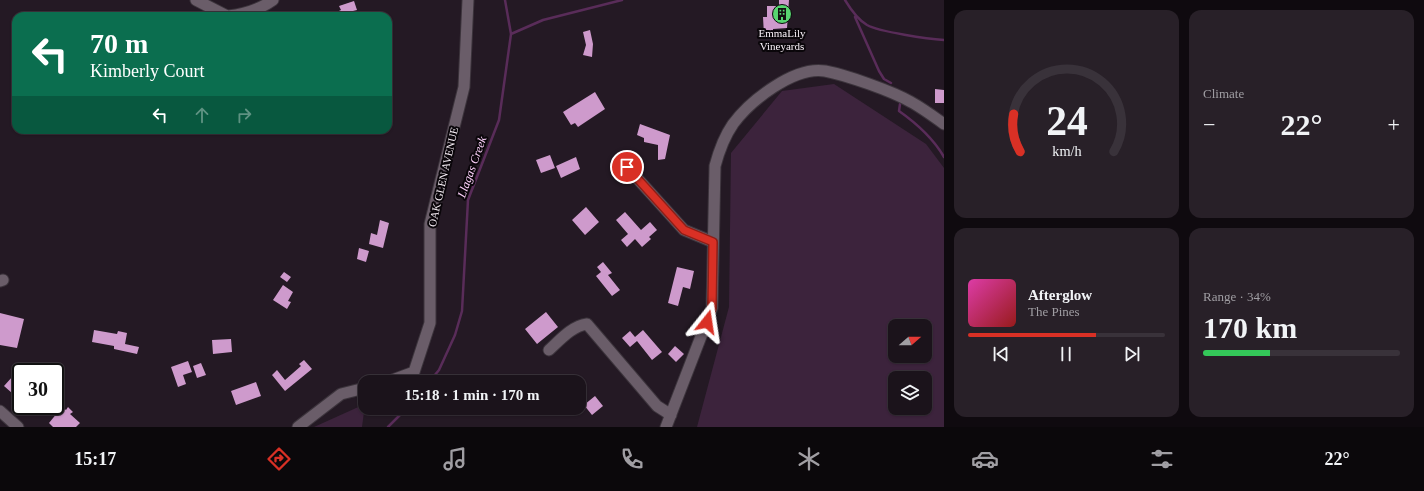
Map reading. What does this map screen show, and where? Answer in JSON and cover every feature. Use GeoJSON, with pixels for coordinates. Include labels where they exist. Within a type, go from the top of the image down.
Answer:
{"type":"FeatureCollection","features":[{"type":"Feature","properties":{"kind":"street"},"geometry":{"type":"LineString","coordinates":[[196,0],[219,12]]}},
{"type":"Feature","properties":{"kind":"street"},"geometry":{"type":"LineString","coordinates":[[251,12],[262,8],[273,0]]}},
{"type":"Feature","properties":{"kind":"street","name":"OAK GLEN AVENUE"},"geometry":{"type":"LineString","coordinates":[[406,375],[414,372],[430,322],[430,224],[464,87],[468,0]]}},
{"type":"Feature","properties":{"kind":"street"},"geometry":{"type":"LineString","coordinates":[[666,427],[712,308],[716,166],[721,147],[732,124],[763,94],[787,79],[803,73],[823,70],[861,82],[910,101],[944,124]]}},
{"type":"Feature","properties":{"kind":"street"},"geometry":{"type":"LineString","coordinates":[[627,167],[684,230],[713,242]]}},
{"type":"Feature","properties":{"kind":"street"},"geometry":{"type":"LineString","coordinates":[[549,350],[564,336],[580,325],[587,324],[657,406],[671,415]]}},
{"type":"Feature","properties":{"kind":"street"},"geometry":{"type":"LineString","coordinates":[[298,427],[341,394],[358,390]]}},
{"type":"Feature","properties":{"kind":"street"},"geometry":{"type":"LineString","coordinates":[[0,411],[18,427]]}},
{"type":"Feature","properties":{"kind":"shaded area"},"geometry":{"type":"Polygon","coordinates":[[[834,84],[926,144],[944,168],[944,427],[697,427],[729,307],[731,153],[782,91],[834,84]]]}},
{"type":"Feature","properties":{"kind":"shaded area"},"geometry":{"type":"Polygon","coordinates":[[[358,407],[358,415],[364,415],[362,427],[314,427],[358,407]]]}},
{"type":"Feature","properties":{"kind":"building"},"geometry":{"type":"Polygon","coordinates":[[[779,0],[789,0],[787,28],[773,29],[773,35],[764,35],[763,17],[767,17],[767,6],[779,6],[779,0]]]}},
{"type":"Feature","properties":{"kind":"building"},"geometry":{"type":"Polygon","coordinates":[[[354,1],[357,10],[353,12],[337,12],[341,10],[339,6],[354,1]]]}},
{"type":"Feature","properties":{"kind":"building"},"geometry":{"type":"Polygon","coordinates":[[[590,30],[593,44],[592,57],[583,55],[586,45],[583,32],[590,30]]]}},
{"type":"Feature","properties":{"kind":"building"},"geometry":{"type":"Polygon","coordinates":[[[935,89],[944,90],[944,103],[935,103],[935,89]]]}},
{"type":"Feature","properties":{"kind":"building"},"geometry":{"type":"Polygon","coordinates":[[[595,92],[605,109],[578,127],[575,123],[571,125],[563,112],[595,92]]]}},
{"type":"Feature","properties":{"kind":"building"},"geometry":{"type":"Polygon","coordinates":[[[640,124],[670,135],[665,159],[658,160],[658,145],[644,142],[644,138],[637,135],[640,124]]]}},
{"type":"Feature","properties":{"kind":"building"},"geometry":{"type":"Polygon","coordinates":[[[550,155],[555,168],[541,173],[536,160],[550,155]]]}},
{"type":"Feature","properties":{"kind":"building"},"geometry":{"type":"Polygon","coordinates":[[[576,157],[580,169],[561,178],[556,166],[576,157]]]}},
{"type":"Feature","properties":{"kind":"building"},"geometry":{"type":"Polygon","coordinates":[[[586,207],[599,222],[585,235],[572,220],[586,207]]]}},
{"type":"Feature","properties":{"kind":"building"},"geometry":{"type":"Polygon","coordinates":[[[625,212],[641,230],[650,222],[657,230],[649,237],[651,239],[642,247],[635,239],[627,247],[621,240],[628,234],[616,220],[625,212]]]}},
{"type":"Feature","properties":{"kind":"building"},"geometry":{"type":"Polygon","coordinates":[[[380,220],[389,223],[383,248],[369,244],[371,233],[377,235],[380,220]]]}},
{"type":"Feature","properties":{"kind":"building"},"geometry":{"type":"Polygon","coordinates":[[[359,248],[369,251],[366,262],[357,259],[359,248]]]}},
{"type":"Feature","properties":{"kind":"building"},"geometry":{"type":"Polygon","coordinates":[[[603,262],[612,273],[608,275],[620,290],[612,296],[596,276],[601,272],[597,267],[603,262]]]}},
{"type":"Feature","properties":{"kind":"building"},"geometry":{"type":"Polygon","coordinates":[[[677,267],[694,271],[690,289],[683,287],[678,306],[668,303],[677,267]]]}},
{"type":"Feature","properties":{"kind":"building"},"geometry":{"type":"Polygon","coordinates":[[[284,272],[291,277],[287,282],[280,277],[284,272]]]}},
{"type":"Feature","properties":{"kind":"building"},"geometry":{"type":"Polygon","coordinates":[[[283,285],[293,292],[288,301],[291,302],[287,309],[273,300],[283,285]]]}},
{"type":"Feature","properties":{"kind":"building"},"geometry":{"type":"Polygon","coordinates":[[[546,312],[558,327],[537,344],[525,329],[546,312]]]}},
{"type":"Feature","properties":{"kind":"building"},"geometry":{"type":"Polygon","coordinates":[[[0,313],[24,319],[17,348],[0,345],[0,313]]]}},
{"type":"Feature","properties":{"kind":"building"},"geometry":{"type":"Polygon","coordinates":[[[94,330],[117,334],[118,331],[127,333],[125,344],[139,347],[137,354],[114,349],[114,346],[92,342],[94,330]]]}},
{"type":"Feature","properties":{"kind":"building"},"geometry":{"type":"Polygon","coordinates":[[[643,330],[662,352],[652,360],[637,341],[630,347],[622,338],[630,331],[635,337],[643,330]]]}},
{"type":"Feature","properties":{"kind":"building"},"geometry":{"type":"Polygon","coordinates":[[[231,339],[232,352],[213,354],[212,340],[231,339]]]}},
{"type":"Feature","properties":{"kind":"building"},"geometry":{"type":"Polygon","coordinates":[[[675,346],[684,354],[676,362],[668,354],[675,346]]]}},
{"type":"Feature","properties":{"kind":"building"},"geometry":{"type":"Polygon","coordinates":[[[304,360],[312,369],[285,391],[272,375],[277,370],[285,380],[301,366],[299,364],[304,360]]]}},
{"type":"Feature","properties":{"kind":"building"},"geometry":{"type":"Polygon","coordinates":[[[188,361],[192,372],[183,375],[186,384],[178,387],[171,367],[188,361]]]}},
{"type":"Feature","properties":{"kind":"building"},"geometry":{"type":"Polygon","coordinates":[[[201,363],[206,375],[197,378],[193,366],[201,363]]]}},
{"type":"Feature","properties":{"kind":"building"},"geometry":{"type":"Polygon","coordinates":[[[12,377],[12,393],[4,386],[12,377]]]}},
{"type":"Feature","properties":{"kind":"building"},"geometry":{"type":"Polygon","coordinates":[[[256,382],[261,396],[236,405],[231,391],[256,382]]]}},
{"type":"Feature","properties":{"kind":"building"},"geometry":{"type":"Polygon","coordinates":[[[595,396],[603,406],[592,415],[586,408],[586,403],[595,396]]]}},
{"type":"Feature","properties":{"kind":"building"},"geometry":{"type":"Polygon","coordinates":[[[68,407],[73,412],[70,414],[80,423],[76,427],[53,427],[49,423],[56,415],[64,415],[64,408],[66,410],[68,407]]]}},
{"type":"Feature","properties":{"kind":"waterway","name":"Llagas Creek"},"geometry":{"type":"LineString","coordinates":[[435,375],[439,370],[455,335],[462,311],[468,200],[499,120],[511,34],[505,0]]}},
{"type":"Feature","properties":{"kind":"waterway"},"geometry":{"type":"LineString","coordinates":[[511,34],[543,20],[622,0]]}},
{"type":"Feature","properties":{"kind":"waterway"},"geometry":{"type":"LineString","coordinates":[[845,0],[857,17],[863,23],[873,28],[904,35],[944,40]]}},
{"type":"Feature","properties":{"kind":"waterway"},"geometry":{"type":"LineString","coordinates":[[855,17],[879,71],[884,79],[891,83]]}},
{"type":"Feature","properties":{"kind":"waterway"},"geometry":{"type":"LineString","coordinates":[[900,104],[899,111],[924,131],[935,143],[944,157]]}},
{"type":"Feature","properties":{"kind":"waterway","name":"Llagas Creek"},"geometry":{"type":"LineString","coordinates":[[388,427],[400,415]]}},
{"type":"Feature","properties":{"kind":"place","name":"EmmaLily Vineyards"},"geometry":{"type":"Point","coordinates":[782,14]}},
{"type":"Feature","properties":{"kind":"route"},"geometry":{"type":"LineString","coordinates":[[627,167],[684,230],[713,242],[712,308],[707,322]]}}]}
